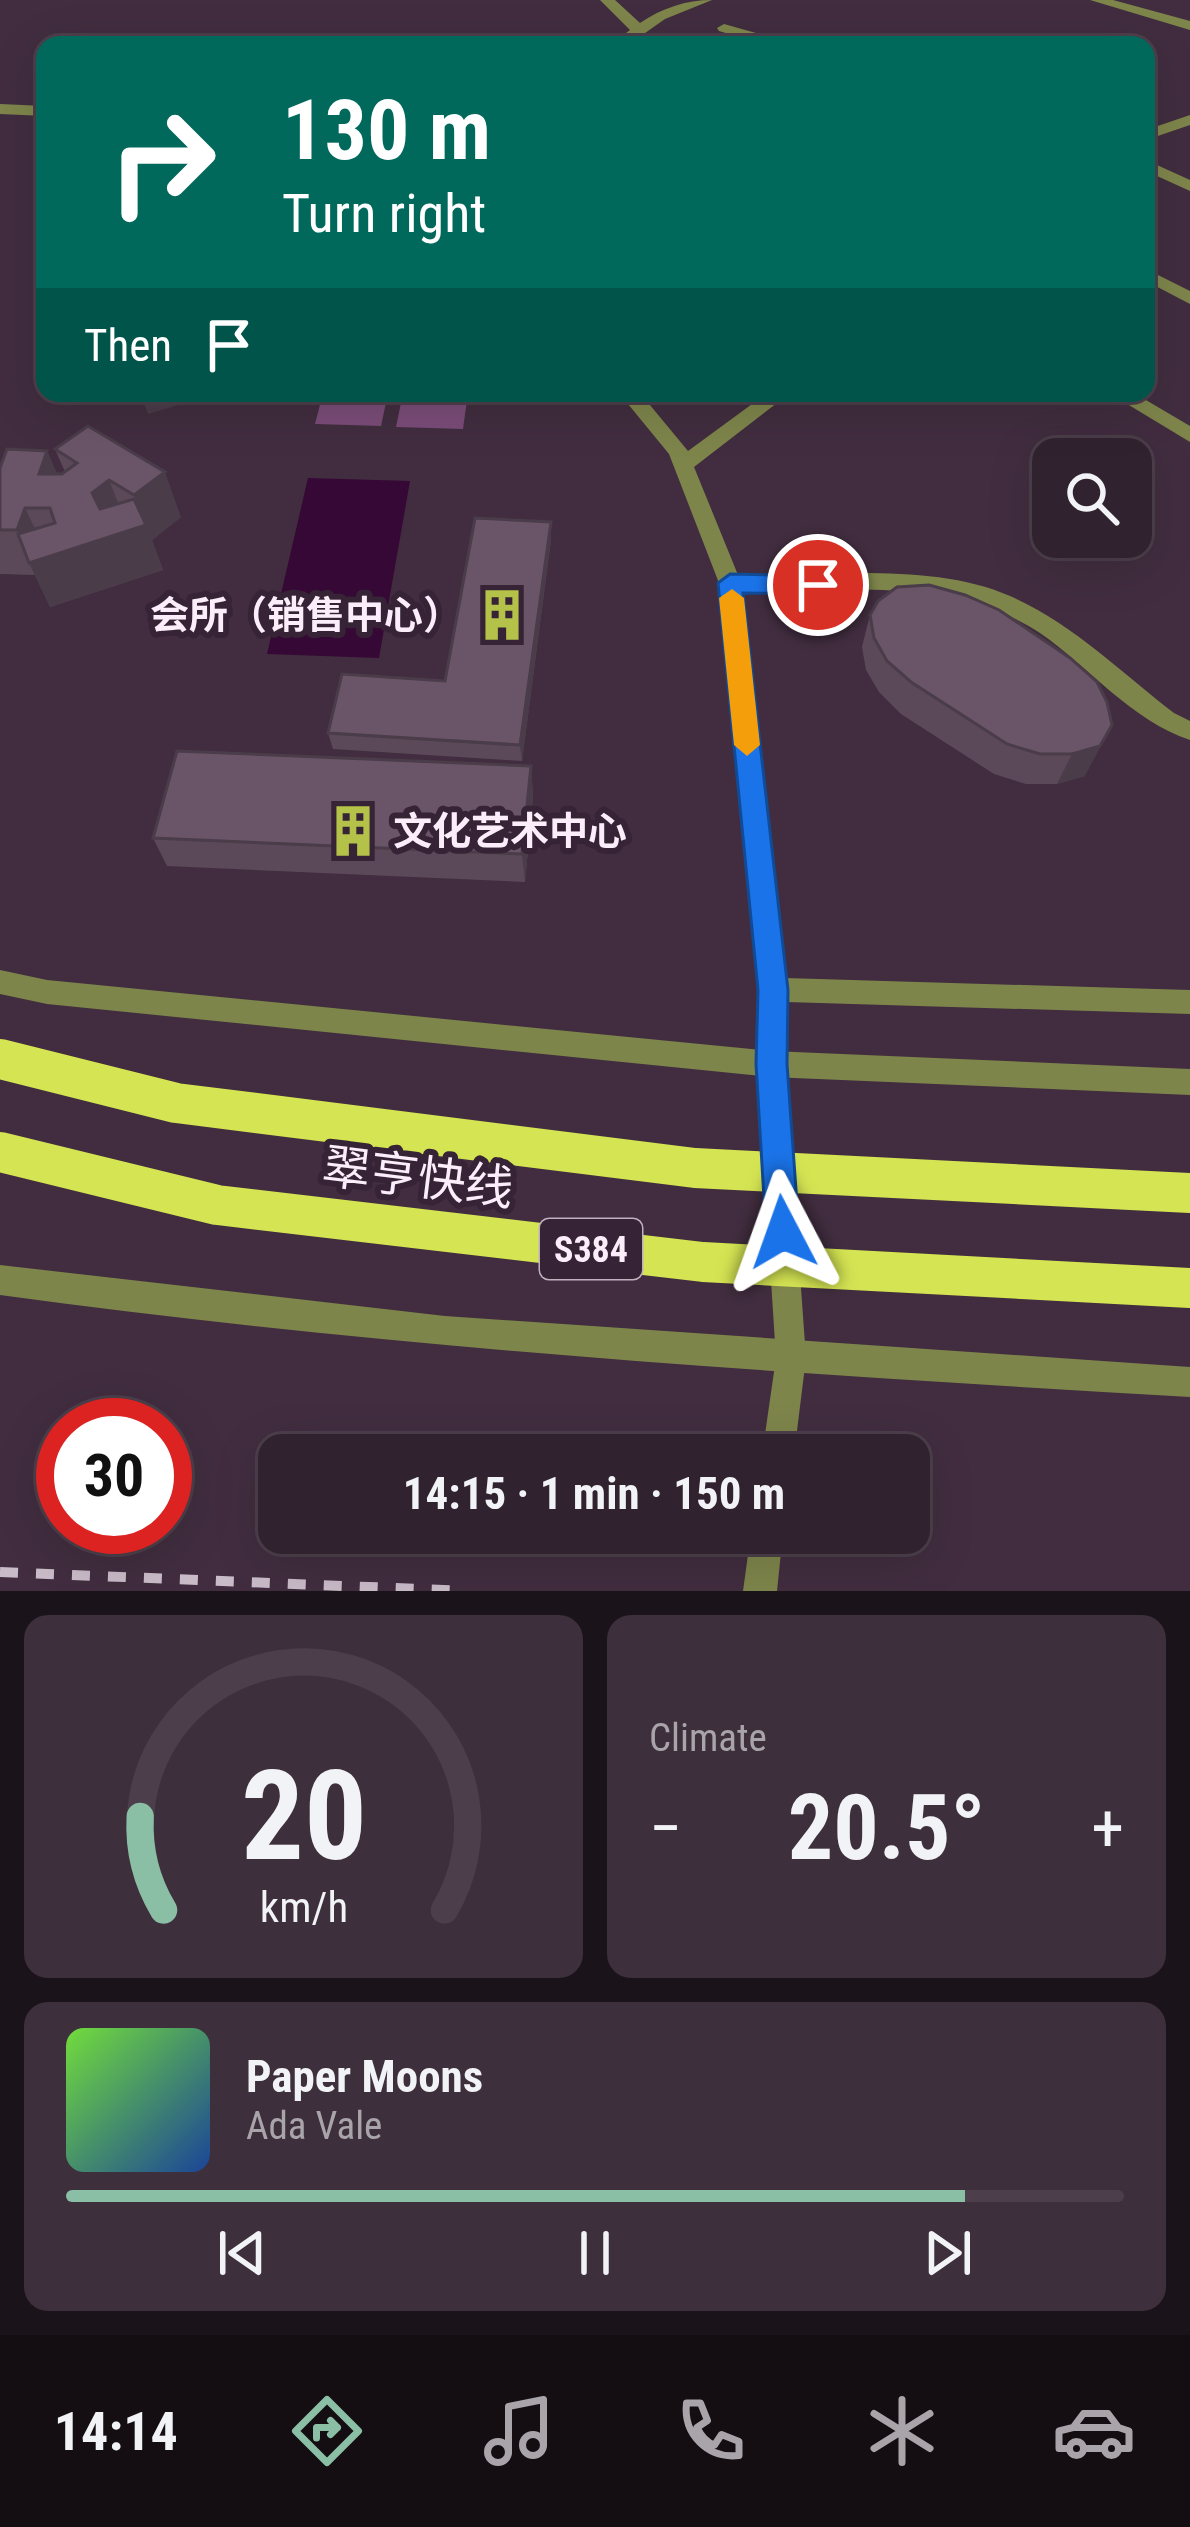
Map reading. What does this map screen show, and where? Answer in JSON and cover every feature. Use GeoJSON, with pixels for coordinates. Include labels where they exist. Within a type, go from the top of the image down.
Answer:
{"type":"FeatureCollection","features":[{"type":"Feature","properties":{"kind":"highway","name":"翠亨快线"},"geometry":{"type":"LineString","coordinates":[[0,1059],[176,1103],[695,1168],[1190,1193]]}},
{"type":"Feature","properties":{"kind":"highway","name":"翠亨快线"},"geometry":{"type":"LineString","coordinates":[[0,1152],[217,1205],[704,1262],[1190,1288]]}},
{"type":"Feature","properties":{"kind":"street"},"geometry":{"type":"LineString","coordinates":[[608,0],[639,30]]}},
{"type":"Feature","properties":{"kind":"street"},"geometry":{"type":"LineString","coordinates":[[631,36],[660,16],[705,0]]}},
{"type":"Feature","properties":{"kind":"street"},"geometry":{"type":"LineString","coordinates":[[1097,0],[1190,26]]}},
{"type":"Feature","properties":{"kind":"street"},"geometry":{"type":"LineString","coordinates":[[724,28],[752,36]]}},
{"type":"Feature","properties":{"kind":"street"},"geometry":{"type":"LineString","coordinates":[[0,109],[36,111]]}},
{"type":"Feature","properties":{"kind":"street"},"geometry":{"type":"LineString","coordinates":[[1155,132],[1190,120]]}},
{"type":"Feature","properties":{"kind":"street"},"geometry":{"type":"LineString","coordinates":[[1155,169],[1190,186]]}},
{"type":"Feature","properties":{"kind":"street"},"geometry":{"type":"LineString","coordinates":[[1155,279],[1190,298]]}},
{"type":"Feature","properties":{"kind":"street"},"geometry":{"type":"LineString","coordinates":[[637,402],[678,451],[730,583],[773,990],[771,1064],[791,1358],[781,1434]]}},
{"type":"Feature","properties":{"kind":"street"},"geometry":{"type":"LineString","coordinates":[[684,464],[768,402]]}},
{"type":"Feature","properties":{"kind":"street"},"geometry":{"type":"LineString","coordinates":[[1135,402],[1190,435]]}},
{"type":"Feature","properties":{"kind":"street"},"geometry":{"type":"LineString","coordinates":[[730,583],[949,588],[995,598],[1030,616],[1166,719],[1190,731]]}},
{"type":"Feature","properties":{"kind":"street"},"geometry":{"type":"LineString","coordinates":[[0,982],[47,992],[771,1064],[1190,1082]]}},
{"type":"Feature","properties":{"kind":"street"},"geometry":{"type":"LineString","coordinates":[[773,990],[1190,1002]]}},
{"type":"Feature","properties":{"kind":"street"},"geometry":{"type":"LineString","coordinates":[[0,1280],[211,1311],[791,1358],[1190,1382]]}},
{"type":"Feature","properties":{"kind":"street"},"geometry":{"type":"LineString","coordinates":[[760,1591],[764,1554]]}},
{"type":"Feature","properties":{"kind":"shaded area"},"geometry":{"type":"Polygon","coordinates":[[[321,402],[386,402],[381,426],[315,424],[321,402]]]}},
{"type":"Feature","properties":{"kind":"shaded area"},"geometry":{"type":"Polygon","coordinates":[[[401,402],[467,402],[463,429],[396,427],[401,402]]]}},
{"type":"Feature","properties":{"kind":"shaded area"},"geometry":{"type":"Polygon","coordinates":[[[308,478],[410,481],[379,658],[267,654],[308,478]]]}},
{"type":"Feature","properties":{"kind":"building"},"geometry":{"type":"Polygon","coordinates":[[[88,426],[165,472],[134,495],[109,480],[92,493],[100,509],[134,499],[146,525],[29,563],[18,534],[55,523],[50,508],[25,508],[17,530],[0,530],[0,468],[7,449],[47,451],[39,474],[62,474],[77,463],[55,449],[88,426]]]}},
{"type":"Feature","properties":{"kind":"building","name":"会所（销售中心）"},"geometry":{"type":"Polygon","coordinates":[[[475,518],[551,522],[520,745],[328,733],[342,674],[445,681],[475,518]]]}},
{"type":"Feature","properties":{"kind":"building"},"geometry":{"type":"Polygon","coordinates":[[[929,585],[999,610],[1097,682],[1112,725],[1100,746],[1072,754],[1040,754],[1007,744],[911,682],[887,661],[874,638],[870,615],[878,601],[897,587],[929,585]]]}},
{"type":"Feature","properties":{"kind":"building","name":"文化艺术中心"},"geometry":{"type":"Polygon","coordinates":[[[177,751],[531,766],[522,854],[153,838],[177,751]]]}},
{"type":"Feature","properties":{"kind":"railway"},"geometry":{"type":"LineString","coordinates":[[0,1572],[467,1591]]}},
{"type":"Feature","properties":{"kind":"slow traffic"},"geometry":{"type":"LineString","coordinates":[[732,598],[747,745]]}},
{"type":"Feature","properties":{"kind":"place","name":"会所（销售中心）"},"geometry":{"type":"Point","coordinates":[502,615]}},
{"type":"Feature","properties":{"kind":"place","name":"文化艺术中心"},"geometry":{"type":"Point","coordinates":[353,831]}},
{"type":"Feature","properties":{"kind":"route"},"geometry":{"type":"LineString","coordinates":[[783,1232],[771,1064],[773,990],[730,583],[818,585]]}}]}
